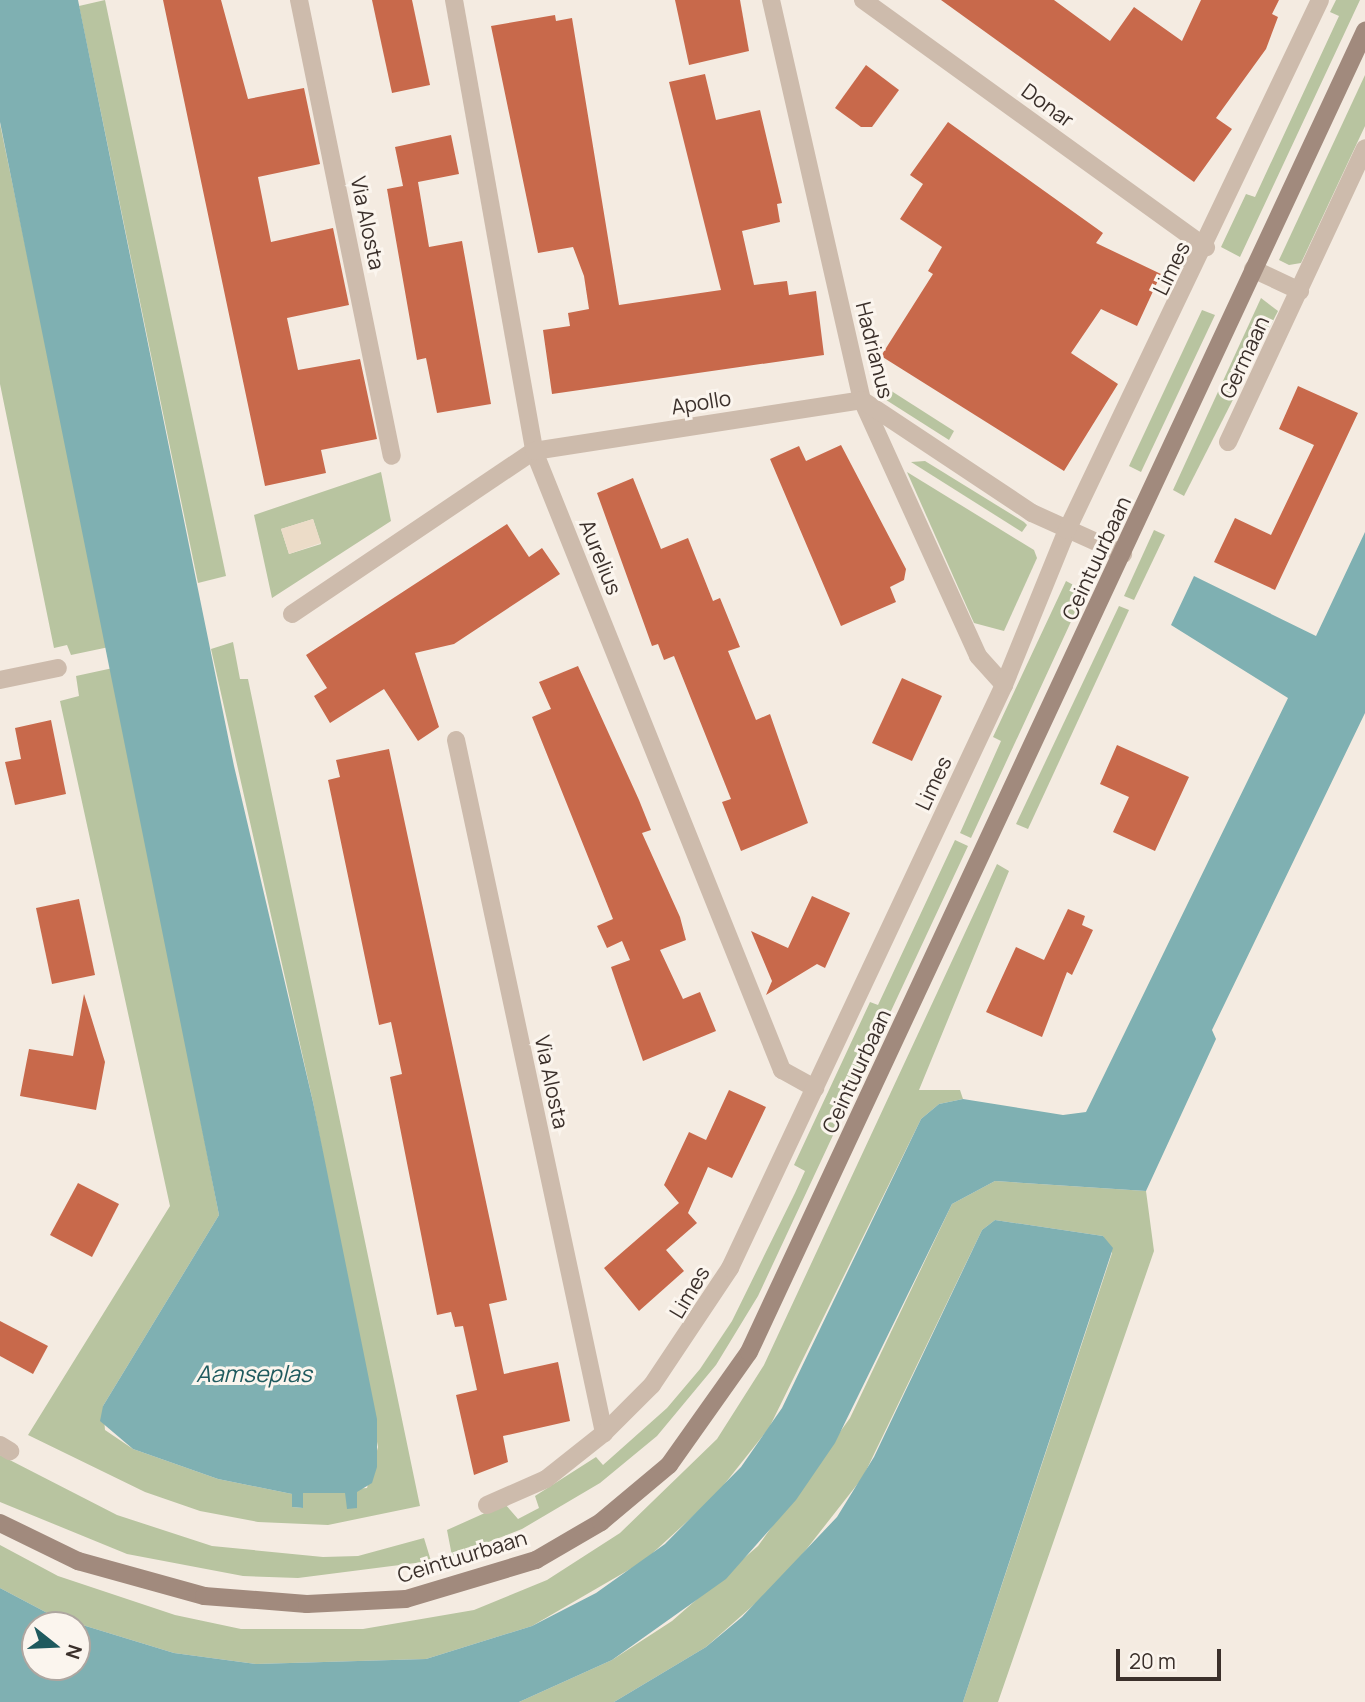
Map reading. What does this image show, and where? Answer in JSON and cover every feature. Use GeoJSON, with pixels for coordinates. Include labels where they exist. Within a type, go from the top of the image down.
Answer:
{"type":"FeatureCollection","features":[{"type":"Feature","properties":{"kind":"street","name":"Via Alosta"},"geometry":{"type":"LineString","coordinates":[[299,0],[393,456]]}},
{"type":"Feature","properties":{"kind":"street","name":"Aurelius"},"geometry":{"type":"LineString","coordinates":[[454,0],[534,451],[782,1070],[815,1088]]}},
{"type":"Feature","properties":{"kind":"street","name":"Hadrianus"},"geometry":{"type":"LineString","coordinates":[[771,0],[862,400],[978,656],[1004,685]]}},
{"type":"Feature","properties":{"kind":"street","name":"Donar"},"geometry":{"type":"LineString","coordinates":[[863,0],[1206,247]]}},
{"type":"Feature","properties":{"kind":"street","name":"Limes"},"geometry":{"type":"LineString","coordinates":[[486,1505],[546,1479],[604,1433],[692,1332],[730,1268],[1004,685],[1067,530],[1206,247],[1320,0]]}},
{"type":"Feature","properties":{"kind":"street","name":"Ceintuurbaan"},"geometry":{"type":"LineString","coordinates":[[0,1523],[79,1561],[204,1596],[307,1604],[406,1599],[536,1560],[601,1522],[669,1465],[749,1352],[1365,31]]}},
{"type":"Feature","properties":{"kind":"street","name":"Germaan"},"geometry":{"type":"LineString","coordinates":[[1228,442],[1365,148]]}},
{"type":"Feature","properties":{"kind":"street"},"geometry":{"type":"LineString","coordinates":[[1253,269],[1300,290]]}},
{"type":"Feature","properties":{"kind":"street","name":"Apollo"},"geometry":{"type":"LineString","coordinates":[[292,614],[534,451],[862,400]]}},
{"type":"Feature","properties":{"kind":"street"},"geometry":{"type":"LineString","coordinates":[[862,400],[1067,530],[1123,554]]}},
{"type":"Feature","properties":{"kind":"street"},"geometry":{"type":"LineString","coordinates":[[0,680],[58,668]]}},
{"type":"Feature","properties":{"kind":"street","name":"Via Alosta"},"geometry":{"type":"LineString","coordinates":[[456,740],[604,1433]]}},
{"type":"Feature","properties":{"kind":"green space"},"geometry":{"type":"Polygon","coordinates":[[[105,0],[226,576],[198,583],[79,6],[105,0]]]}},
{"type":"Feature","properties":{"kind":"green space"},"geometry":{"type":"Polygon","coordinates":[[[1336,0],[1360,0],[1240,257],[1221,247],[1246,194],[1255,197],[1339,16],[1330,12],[1336,0]]]}},
{"type":"Feature","properties":{"kind":"green space"},"geometry":{"type":"Polygon","coordinates":[[[1365,75],[1365,126],[1301,263],[1289,265],[1279,260],[1365,75]]]}},
{"type":"Feature","properties":{"kind":"green space"},"geometry":{"type":"Polygon","coordinates":[[[0,124],[109,647],[71,655],[67,645],[54,648],[0,384],[0,124]]]}},
{"type":"Feature","properties":{"kind":"green space"},"geometry":{"type":"Polygon","coordinates":[[[1261,298],[1278,311],[1184,496],[1173,490],[1261,298]]]}},
{"type":"Feature","properties":{"kind":"green space"},"geometry":{"type":"Polygon","coordinates":[[[1202,310],[1215,315],[1141,472],[1129,466],[1202,310]]]}},
{"type":"Feature","properties":{"kind":"green space"},"geometry":{"type":"Polygon","coordinates":[[[871,378],[954,431],[949,440],[883,398],[871,378]]]}},
{"type":"Feature","properties":{"kind":"green space"},"geometry":{"type":"Polygon","coordinates":[[[925,461],[1027,525],[1022,532],[911,462],[925,461]]]}},
{"type":"Feature","properties":{"kind":"green space"},"geometry":{"type":"Polygon","coordinates":[[[381,472],[391,521],[272,598],[254,515],[381,472]],[[313,519],[281,529],[289,554],[321,544],[313,519]]]}},
{"type":"Feature","properties":{"kind":"green space"},"geometry":{"type":"Polygon","coordinates":[[[907,472],[1034,550],[1037,558],[1004,631],[974,623],[907,472]]]}},
{"type":"Feature","properties":{"kind":"green space"},"geometry":{"type":"Polygon","coordinates":[[[1154,530],[1165,535],[1134,600],[1124,596],[1154,530]]]}},
{"type":"Feature","properties":{"kind":"green space"},"geometry":{"type":"Polygon","coordinates":[[[1066,581],[1083,590],[1081,600],[971,838],[960,833],[1001,741],[993,737],[1066,581]]]}},
{"type":"Feature","properties":{"kind":"green space"},"geometry":{"type":"Polygon","coordinates":[[[1119,606],[1129,610],[1028,829],[1016,824],[1119,606]]]}},
{"type":"Feature","properties":{"kind":"green space"},"geometry":{"type":"Polygon","coordinates":[[[233,642],[240,679],[248,679],[420,1506],[328,1525],[258,1522],[200,1511],[145,1492],[28,1435],[170,1206],[60,701],[79,696],[76,676],[113,668],[219,1215],[103,1406],[105,1430],[133,1449],[218,1479],[292,1494],[292,1507],[303,1508],[303,1493],[367,1488],[378,1447],[313,1102],[211,649],[233,642]]]}},
{"type":"Feature","properties":{"kind":"green space"},"geometry":{"type":"Polygon","coordinates":[[[955,840],[968,846],[758,1296],[716,1365],[657,1436],[600,1483],[522,1529],[452,1556],[447,1530],[505,1504],[518,1519],[539,1508],[535,1496],[596,1457],[603,1465],[667,1408],[700,1369],[732,1321],[795,1193],[805,1171],[794,1165],[870,1002],[878,1005],[955,840]]]}},
{"type":"Feature","properties":{"kind":"green space"},"geometry":{"type":"Polygon","coordinates":[[[997,864],[1009,871],[919,1090],[960,1090],[963,1099],[939,1104],[921,1119],[769,1428],[715,1496],[644,1561],[532,1626],[426,1659],[256,1664],[174,1653],[91,1628],[91,1611],[44,1611],[0,1588],[0,1545],[58,1576],[175,1615],[241,1629],[363,1629],[474,1610],[547,1580],[620,1533],[717,1439],[764,1365],[997,864]]]}},
{"type":"Feature","properties":{"kind":"green space"},"geometry":{"type":"Polygon","coordinates":[[[995,1181],[1146,1191],[1154,1251],[998,1702],[963,1702],[1112,1253],[1103,1236],[995,1220],[982,1230],[863,1477],[783,1579],[706,1647],[614,1702],[519,1702],[612,1660],[672,1621],[758,1546],[850,1418],[952,1204],[995,1181]]]}},
{"type":"Feature","properties":{"kind":"green space"},"geometry":{"type":"Polygon","coordinates":[[[0,1455],[117,1515],[212,1546],[323,1557],[358,1556],[424,1538],[431,1561],[298,1578],[243,1576],[127,1554],[0,1502],[0,1455]]]}},
{"type":"Feature","properties":{"kind":"shaded area"},"geometry":{"type":"Polygon","coordinates":[[[313,519],[321,543],[289,554],[281,529],[313,519]]]}},
{"type":"Feature","properties":{"kind":"water","name":"Aamseplas"},"geometry":{"type":"Polygon","coordinates":[[[0,0],[78,0],[234,766],[313,1102],[377,1419],[377,1467],[372,1483],[357,1492],[357,1508],[347,1509],[345,1493],[303,1493],[303,1508],[292,1507],[292,1494],[218,1479],[133,1449],[100,1421],[103,1406],[219,1215],[0,122],[0,0]]]}},
{"type":"Feature","properties":{"kind":"water"},"geometry":{"type":"Polygon","coordinates":[[[1365,532],[1365,713],[1212,1030],[1216,1039],[1146,1191],[995,1181],[952,1204],[835,1443],[796,1500],[726,1579],[612,1660],[519,1702],[0,1702],[0,1588],[44,1611],[21,1611],[21,1681],[91,1681],[91,1628],[174,1653],[256,1664],[426,1659],[532,1626],[596,1593],[665,1544],[741,1467],[782,1408],[921,1119],[939,1104],[963,1099],[1063,1115],[1086,1112],[1288,698],[1171,625],[1194,576],[1316,636],[1365,532]]]}},
{"type":"Feature","properties":{"kind":"water"},"geometry":{"type":"Polygon","coordinates":[[[995,1220],[1103,1236],[1113,1248],[963,1702],[614,1702],[706,1647],[742,1617],[837,1517],[874,1457],[982,1230],[995,1220]]]}},
{"type":"Feature","properties":{"kind":"building"},"geometry":{"type":"Polygon","coordinates":[[[163,0],[221,0],[248,99],[304,88],[320,164],[258,177],[271,242],[333,228],[349,305],[287,318],[298,370],[360,359],[377,439],[321,450],[326,473],[265,486],[163,0]]]}},
{"type":"Feature","properties":{"kind":"building"},"geometry":{"type":"Polygon","coordinates":[[[372,0],[412,0],[430,85],[392,93],[372,0]]]}},
{"type":"Feature","properties":{"kind":"building"},"geometry":{"type":"Polygon","coordinates":[[[675,0],[740,0],[749,51],[689,65],[675,0]]]}},
{"type":"Feature","properties":{"kind":"building"},"geometry":{"type":"Polygon","coordinates":[[[941,0],[1054,0],[1110,41],[1134,7],[1182,41],[1201,0],[1279,0],[1272,14],[1278,17],[1266,49],[1216,118],[1232,129],[1194,182],[941,0]]]}},
{"type":"Feature","properties":{"kind":"building"},"geometry":{"type":"Polygon","coordinates":[[[555,15],[556,21],[572,18],[619,305],[721,290],[669,82],[705,74],[716,120],[760,110],[782,203],[777,204],[780,222],[742,231],[754,285],[787,281],[789,295],[816,291],[824,355],[552,394],[543,330],[570,326],[568,313],[589,309],[584,276],[573,247],[538,253],[491,26],[555,15]]]}},
{"type":"Feature","properties":{"kind":"building"},"geometry":{"type":"Polygon","coordinates":[[[866,65],[899,90],[872,127],[861,127],[835,108],[866,65]]]}},
{"type":"Feature","properties":{"kind":"building"},"geometry":{"type":"Polygon","coordinates":[[[948,122],[1103,233],[1096,243],[1161,274],[1137,326],[1101,309],[1071,353],[1118,384],[1064,471],[881,356],[933,274],[928,271],[942,247],[900,219],[923,184],[910,175],[948,122]]]}},
{"type":"Feature","properties":{"kind":"building"},"geometry":{"type":"Polygon","coordinates":[[[451,135],[459,174],[418,182],[429,247],[462,241],[491,404],[437,413],[426,358],[417,360],[387,189],[403,186],[395,147],[451,135]]]}},
{"type":"Feature","properties":{"kind":"building"},"geometry":{"type":"Polygon","coordinates":[[[1298,386],[1358,413],[1275,590],[1214,562],[1235,518],[1271,535],[1314,445],[1279,429],[1298,386]]]}},
{"type":"Feature","properties":{"kind":"building"},"geometry":{"type":"Polygon","coordinates":[[[841,445],[906,569],[904,580],[890,587],[896,602],[841,626],[770,459],[799,446],[806,461],[841,445]]]}},
{"type":"Feature","properties":{"kind":"building"},"geometry":{"type":"Polygon","coordinates":[[[633,478],[661,549],[688,538],[713,601],[720,598],[740,647],[728,651],[756,720],[770,714],[808,823],[741,851],[722,802],[731,799],[674,656],[664,660],[658,644],[652,646],[597,493],[633,478]]]}},
{"type":"Feature","properties":{"kind":"building"},"geometry":{"type":"Polygon","coordinates":[[[507,524],[529,557],[542,548],[560,574],[454,644],[415,653],[439,727],[418,741],[384,689],[330,723],[314,696],[327,688],[306,655],[507,524]]]}},
{"type":"Feature","properties":{"kind":"building"},"geometry":{"type":"Polygon","coordinates":[[[578,666],[639,800],[651,830],[642,833],[680,917],[686,940],[660,950],[683,999],[700,992],[716,1031],[643,1061],[611,967],[630,960],[622,941],[607,948],[597,926],[613,919],[532,717],[551,709],[539,682],[578,666]]]}},
{"type":"Feature","properties":{"kind":"building"},"geometry":{"type":"Polygon","coordinates":[[[902,678],[942,696],[912,761],[872,743],[902,678]]]}},
{"type":"Feature","properties":{"kind":"building"},"geometry":{"type":"Polygon","coordinates":[[[51,720],[66,794],[15,805],[5,762],[21,759],[15,728],[51,720]]]}},
{"type":"Feature","properties":{"kind":"building"},"geometry":{"type":"Polygon","coordinates":[[[1117,745],[1189,777],[1155,851],[1113,832],[1129,797],[1100,784],[1117,745]]]}},
{"type":"Feature","properties":{"kind":"building"},"geometry":{"type":"Polygon","coordinates":[[[389,749],[507,1300],[489,1304],[504,1374],[558,1362],[570,1421],[503,1436],[508,1462],[474,1475],[456,1395],[477,1390],[463,1326],[455,1327],[451,1312],[437,1315],[390,1077],[402,1074],[391,1022],[379,1025],[328,780],[340,777],[336,760],[389,749]]]}},
{"type":"Feature","properties":{"kind":"building"},"geometry":{"type":"Polygon","coordinates":[[[812,896],[850,913],[825,968],[817,964],[766,995],[772,981],[751,931],[788,948],[812,896]]]}},
{"type":"Feature","properties":{"kind":"building"},"geometry":{"type":"Polygon","coordinates":[[[79,899],[95,975],[52,984],[36,908],[79,899]]]}},
{"type":"Feature","properties":{"kind":"building"},"geometry":{"type":"Polygon","coordinates":[[[1068,909],[1085,916],[1082,925],[1093,930],[1072,975],[1067,972],[1042,1037],[986,1012],[1016,947],[1044,960],[1068,909]]]}},
{"type":"Feature","properties":{"kind":"building"},"geometry":{"type":"Polygon","coordinates":[[[84,994],[105,1062],[96,1110],[20,1096],[29,1049],[73,1056],[84,994]]]}},
{"type":"Feature","properties":{"kind":"building"},"geometry":{"type":"Polygon","coordinates":[[[729,1090],[766,1107],[732,1178],[708,1167],[688,1213],[697,1223],[666,1250],[684,1271],[639,1311],[604,1268],[679,1203],[664,1185],[689,1132],[706,1140],[729,1090]]]}},
{"type":"Feature","properties":{"kind":"building"},"geometry":{"type":"Polygon","coordinates":[[[78,1183],[119,1204],[92,1257],[50,1235],[78,1183]]]}},
{"type":"Feature","properties":{"kind":"building"},"geometry":{"type":"Polygon","coordinates":[[[0,1321],[48,1346],[33,1374],[0,1356],[0,1321]]]}}]}
